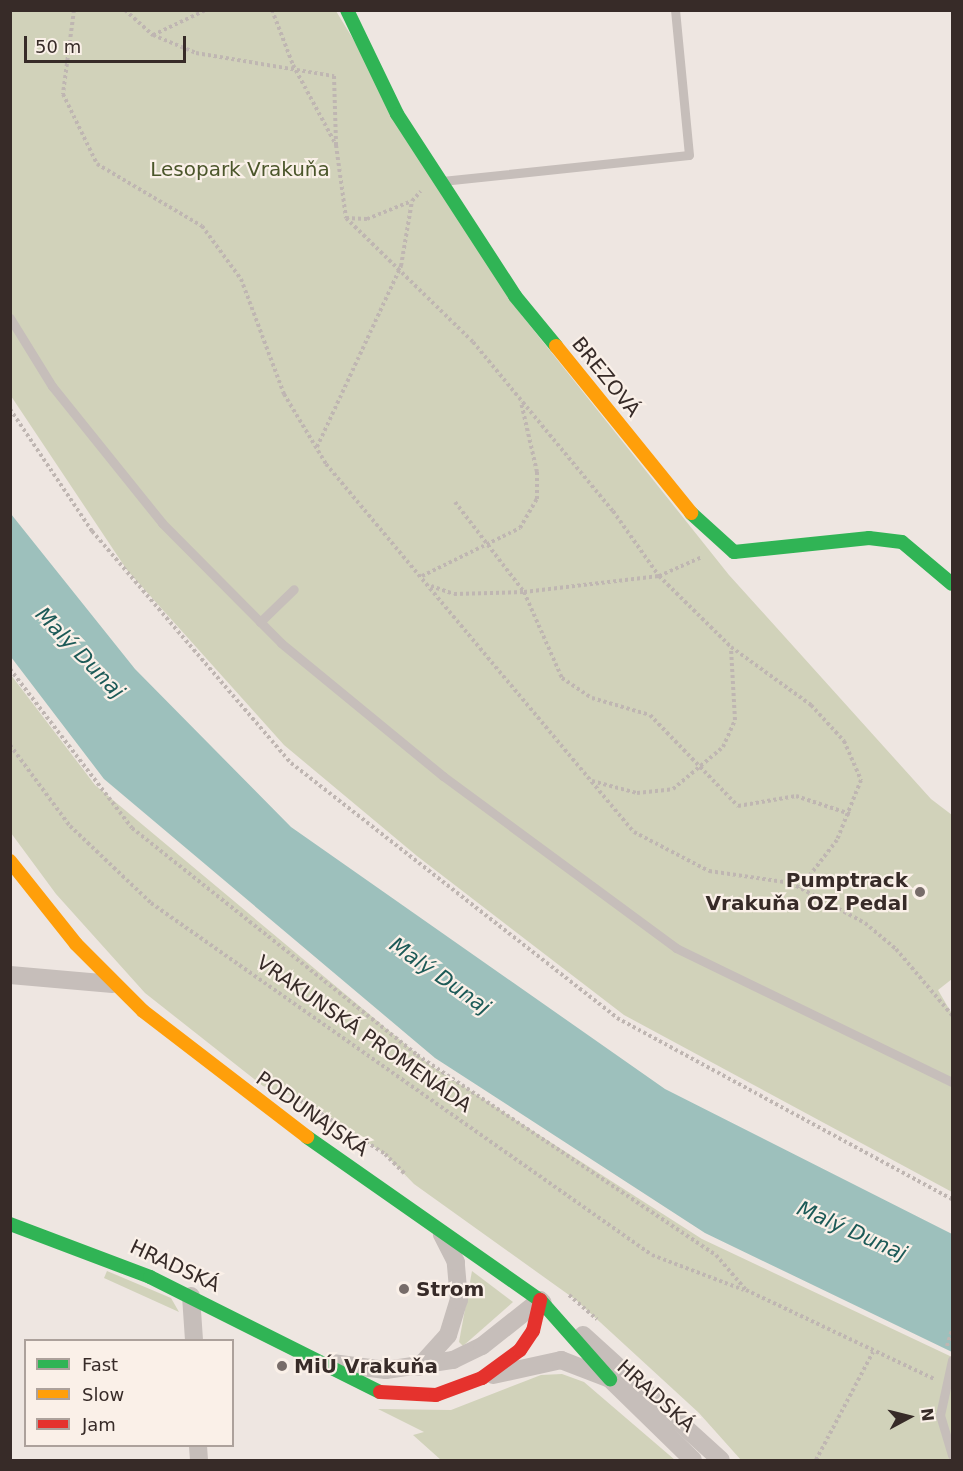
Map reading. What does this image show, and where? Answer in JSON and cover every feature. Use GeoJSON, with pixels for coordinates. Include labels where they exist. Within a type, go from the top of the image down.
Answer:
{"type":"FeatureCollection","features":[{"type":"Feature","properties":{"kind":"street","name":"BREZOVÁ"},"geometry":{"type":"LineString","coordinates":[[347,10],[396,114],[515,297],[708,534],[734,552],[869,538],[902,543],[952,584]]}},
{"type":"Feature","properties":{"kind":"street","name":"PODUNAJSKÁ"},"geometry":{"type":"LineString","coordinates":[[10,861],[113,984],[213,1068],[540,1300],[610,1379]]}},
{"type":"Feature","properties":{"kind":"street"},"geometry":{"type":"LineString","coordinates":[[10,975],[113,984]]}},
{"type":"Feature","properties":{"kind":"street","name":"HRADSKÁ"},"geometry":{"type":"LineString","coordinates":[[10,1224],[191,1296],[393,1396],[436,1395],[482,1378],[561,1360],[610,1379],[693,1461]]}},
{"type":"Feature","properties":{"kind":"street"},"geometry":{"type":"LineString","coordinates":[[417,1369],[448,1335],[459,1300],[456,1262],[436,1225]]}},
{"type":"Feature","properties":{"kind":"street"},"geometry":{"type":"LineString","coordinates":[[191,1296],[194,1339]]}},
{"type":"Feature","properties":{"kind":"street","name":"HRADSKÁ"},"geometry":{"type":"LineString","coordinates":[[315,1359],[352,1367],[417,1369],[482,1346],[540,1300]]}},
{"type":"Feature","properties":{"kind":"street","name":"HRADSKÁ"},"geometry":{"type":"LineString","coordinates":[[482,1378],[520,1350],[532,1331],[540,1300]]}},
{"type":"Feature","properties":{"kind":"street","name":"HRADSKÁ"},"geometry":{"type":"LineString","coordinates":[[540,1300],[633,1376],[721,1461]]}},
{"type":"Feature","properties":{"kind":"lane"},"geometry":{"type":"LineString","coordinates":[[438,178],[689,155],[675,10]]}},
{"type":"Feature","properties":{"kind":"lane"},"geometry":{"type":"LineString","coordinates":[[10,318],[52,386],[162,523],[260,622],[443,776],[629,918],[676,948],[952,1082]]}},
{"type":"Feature","properties":{"kind":"lane"},"geometry":{"type":"LineString","coordinates":[[260,622],[294,589]]}},
{"type":"Feature","properties":{"kind":"lane"},"geometry":{"type":"LineString","coordinates":[[952,1360],[944,1384],[940,1415],[952,1455]]}},
{"type":"Feature","properties":{"kind":"path"},"geometry":{"type":"LineString","coordinates":[[74,10],[63,94],[97,164],[202,226],[241,279],[284,394],[317,448],[634,832],[709,871],[800,888],[888,943],[952,1015]]}},
{"type":"Feature","properties":{"kind":"path"},"geometry":{"type":"LineString","coordinates":[[125,10],[153,35],[196,53],[292,66],[334,76],[336,145],[346,218],[401,266],[520,400],[658,576],[731,647],[811,705],[844,741],[861,780],[850,813],[800,888]]}},
{"type":"Feature","properties":{"kind":"path"},"geometry":{"type":"LineString","coordinates":[[153,35],[206,10]]}},
{"type":"Feature","properties":{"kind":"path"},"geometry":{"type":"LineString","coordinates":[[272,10],[292,66],[336,145]]}},
{"type":"Feature","properties":{"kind":"path"},"geometry":{"type":"LineString","coordinates":[[346,218],[367,219],[411,201],[438,178]]}},
{"type":"Feature","properties":{"kind":"path"},"geometry":{"type":"LineString","coordinates":[[317,448],[401,266],[411,201]]}},
{"type":"Feature","properties":{"kind":"path"},"geometry":{"type":"LineString","coordinates":[[422,576],[489,546],[520,528],[537,499],[537,472],[520,400]]}},
{"type":"Feature","properties":{"kind":"path"},"geometry":{"type":"LineString","coordinates":[[10,409],[92,531],[291,763],[617,1018],[952,1199]]}},
{"type":"Feature","properties":{"kind":"path"},"geometry":{"type":"LineString","coordinates":[[455,502],[524,592],[562,678],[592,698],[650,715],[738,806],[796,796],[850,813]]}},
{"type":"Feature","properties":{"kind":"path"},"geometry":{"type":"LineString","coordinates":[[430,586],[454,594],[524,592],[658,576],[723,544]]}},
{"type":"Feature","properties":{"kind":"path"},"geometry":{"type":"LineString","coordinates":[[591,781],[637,793],[673,789],[702,767],[723,747],[735,720],[731,647]]}},
{"type":"Feature","properties":{"kind":"path"},"geometry":{"type":"LineString","coordinates":[[10,669],[132,828],[417,1055],[716,1255],[746,1290]]}},
{"type":"Feature","properties":{"kind":"path","name":"VRAKUNSKÁ PROMENÁDA"},"geometry":{"type":"LineString","coordinates":[[10,745],[70,826],[151,903],[652,1255],[746,1290],[944,1384]]}},
{"type":"Feature","properties":{"kind":"path"},"geometry":{"type":"LineString","coordinates":[[951,1335],[952,1330]]}},
{"type":"Feature","properties":{"kind":"path"},"geometry":{"type":"LineString","coordinates":[[816,1461],[873,1352]]}},
{"type":"Feature","properties":{"kind":"green space","name":"Lesopark Vrakuňa"},"geometry":{"type":"Polygon","coordinates":[[[11,11],[336,11],[520,313],[729,575],[931,799],[952,815],[952,979],[938,990],[952,1014],[952,1192],[624,1015],[417,856],[284,745],[127,570],[11,396],[11,11]]]}},
{"type":"Feature","properties":{"kind":"green space"},"geometry":{"type":"Polygon","coordinates":[[[11,675],[95,785],[430,1065],[702,1239],[952,1357],[952,1460],[741,1460],[699,1413],[576,1300],[414,1184],[385,1154],[309,1102],[263,1086],[145,993],[56,894],[11,833],[11,675]]]}},
{"type":"Feature","properties":{"kind":"green space"},"geometry":{"type":"Polygon","coordinates":[[[107,1271],[171,1298],[179,1312],[104,1278],[107,1271]]]}},
{"type":"Feature","properties":{"kind":"green space"},"geometry":{"type":"Polygon","coordinates":[[[472,1271],[513,1302],[463,1346],[459,1342],[472,1271]]]}},
{"type":"Feature","properties":{"kind":"green space"},"geometry":{"type":"Polygon","coordinates":[[[562,1374],[584,1382],[675,1460],[441,1460],[413,1435],[424,1432],[378,1409],[451,1410],[541,1375],[562,1374]]]}},
{"type":"Feature","properties":{"kind":"water","name":"Malý Dunaj"},"geometry":{"type":"Polygon","coordinates":[[[11,514],[135,669],[291,827],[665,1089],[952,1234],[952,1352],[705,1233],[435,1058],[104,779],[11,657],[11,514]]]}},
{"type":"Feature","properties":{"kind":"traffic: fast"},"geometry":{"type":"LineString","coordinates":[[347,10],[397,114],[515,296],[556,346]]}},
{"type":"Feature","properties":{"kind":"traffic: fast"},"geometry":{"type":"LineString","coordinates":[[691,513],[734,552],[869,538],[902,542],[952,584]]}},
{"type":"Feature","properties":{"kind":"traffic: fast"},"geometry":{"type":"LineString","coordinates":[[307,1137],[540,1300],[610,1379]]}},
{"type":"Feature","properties":{"kind":"traffic: fast"},"geometry":{"type":"LineString","coordinates":[[10,1224],[150,1277],[380,1392]]}},
{"type":"Feature","properties":{"kind":"traffic: slow"},"geometry":{"type":"LineString","coordinates":[[556,346],[691,513]]}},
{"type":"Feature","properties":{"kind":"traffic: slow"},"geometry":{"type":"LineString","coordinates":[[10,861],[76,944],[143,1011],[307,1137]]}},
{"type":"Feature","properties":{"kind":"traffic: jam"},"geometry":{"type":"LineString","coordinates":[[380,1392],[436,1395],[482,1378],[520,1350],[533,1331],[540,1300]]}},
{"type":"Feature","properties":{"kind":"place","name":"Pumptrack Vrakuňa OZ Pedal"},"geometry":{"type":"Point","coordinates":[920,892]}},
{"type":"Feature","properties":{"kind":"place","name":"Strom"},"geometry":{"type":"Point","coordinates":[404,1289]}},
{"type":"Feature","properties":{"kind":"place","name":"MiÚ Vrakuňa"},"geometry":{"type":"Point","coordinates":[282,1366]}}]}
